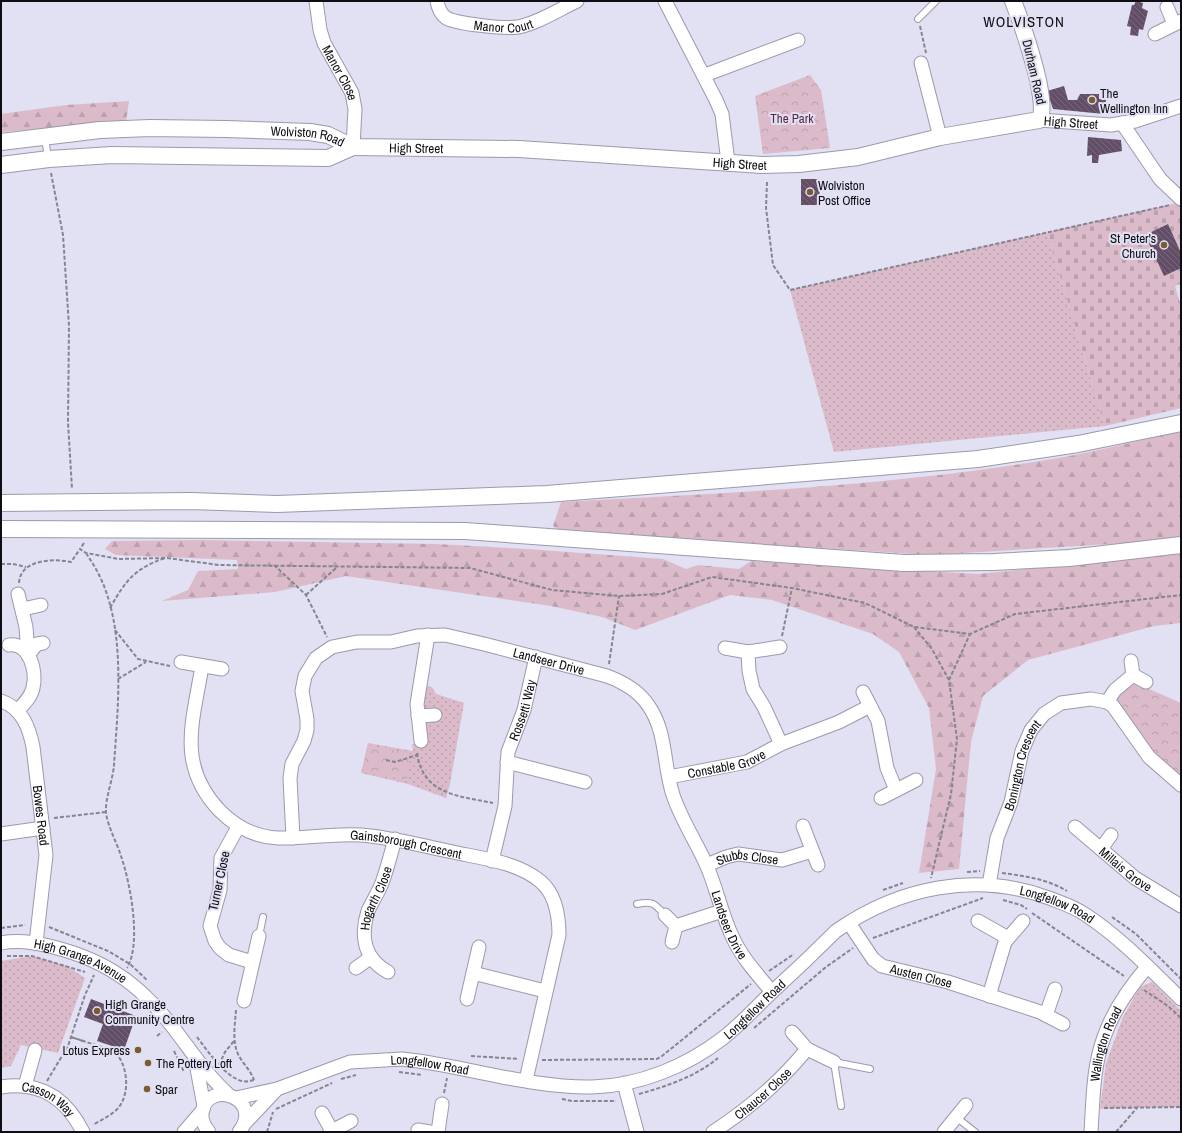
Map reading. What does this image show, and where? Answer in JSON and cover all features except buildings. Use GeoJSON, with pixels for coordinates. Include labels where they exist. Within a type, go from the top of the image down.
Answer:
{"type":"FeatureCollection","features":[{"type":"Feature","properties":{"kind":"street","name":"Manor Close"},"geometry":{"type":"LineString","coordinates":[[316,1],[320,30],[324,44],[352,93],[355,109],[353,147]]}},
{"type":"Feature","properties":{"kind":"street","name":"Manor Court"},"geometry":{"type":"LineString","coordinates":[[437,1],[440,12],[452,21],[501,28],[517,28],[577,1]]}},
{"type":"Feature","properties":{"kind":"street"},"geometry":{"type":"LineString","coordinates":[[665,1],[705,75],[722,114],[728,162]]}},
{"type":"Feature","properties":{"kind":"street","name":"Durham Road"},"geometry":{"type":"LineString","coordinates":[[1013,1],[1023,27],[1039,88],[1043,109],[1042,116],[1039,120]]}},
{"type":"Feature","properties":{"kind":"street"},"geometry":{"type":"LineString","coordinates":[[1155,34],[1178,23],[1167,7]]}},
{"type":"Feature","properties":{"kind":"street"},"geometry":{"type":"LineString","coordinates":[[705,75],[798,40]]}},
{"type":"Feature","properties":{"kind":"street"},"geometry":{"type":"LineString","coordinates":[[921,63],[940,137]]}},
{"type":"Feature","properties":{"kind":"street","name":"High Street"},"geometry":{"type":"LineString","coordinates":[[353,147],[519,148],[769,165],[826,162],[858,157],[940,137],[1039,120],[1050,123],[1111,125],[1181,106]]}},
{"type":"Feature","properties":{"kind":"street"},"geometry":{"type":"LineString","coordinates":[[1122,123],[1177,202]]}},
{"type":"Feature","properties":{"kind":"street","name":"Wolviston Road"},"geometry":{"type":"LineString","coordinates":[[1,142],[45,136],[150,128],[226,129],[321,134],[328,135],[353,147]]}},
{"type":"Feature","properties":{"kind":"street","name":"Wolviston Road"},"geometry":{"type":"LineString","coordinates":[[1,164],[112,154],[328,158],[353,147]]}},
{"type":"Feature","properties":{"kind":"street"},"geometry":{"type":"LineString","coordinates":[[1,503],[191,501],[277,504],[555,493],[978,459],[1078,444],[1181,422]]}},
{"type":"Feature","properties":{"kind":"street"},"geometry":{"type":"LineString","coordinates":[[1,529],[465,531],[904,563],[994,562],[1069,558],[1181,545]]}},
{"type":"Feature","properties":{"kind":"street"},"geometry":{"type":"LineString","coordinates":[[18,594],[23,610],[28,655],[33,667],[33,687],[30,696],[18,711]]}},
{"type":"Feature","properties":{"kind":"street"},"geometry":{"type":"LineString","coordinates":[[23,610],[41,605]]}},
{"type":"Feature","properties":{"kind":"street"},"geometry":{"type":"LineString","coordinates":[[421,741],[418,716],[418,694],[426,660],[428,635]]}},
{"type":"Feature","properties":{"kind":"street","name":"Landseer Drive"},"geometry":{"type":"LineString","coordinates":[[293,838],[290,778],[292,764],[304,741],[307,730],[302,691],[305,676],[316,658],[332,647],[357,642],[391,642],[428,635],[460,638],[607,676],[622,682],[637,692],[648,705],[657,720],[662,735],[669,777],[680,811],[707,865],[722,911],[739,949],[772,992]]}},
{"type":"Feature","properties":{"kind":"street"},"geometry":{"type":"LineString","coordinates":[[28,655],[36,644],[43,643]]}},
{"type":"Feature","properties":{"kind":"street"},"geometry":{"type":"LineString","coordinates":[[9,645],[18,645],[28,655]]}},
{"type":"Feature","properties":{"kind":"street"},"geometry":{"type":"LineString","coordinates":[[724,648],[748,652],[780,647]]}},
{"type":"Feature","properties":{"kind":"street","name":"Constable Grove"},"geometry":{"type":"LineString","coordinates":[[748,652],[749,671],[753,689],[764,707],[781,744]]}},
{"type":"Feature","properties":{"kind":"street","name":"Rossetti Way"},"geometry":{"type":"LineString","coordinates":[[492,861],[505,806],[508,752],[524,710],[536,657]]}},
{"type":"Feature","properties":{"kind":"street"},"geometry":{"type":"LineString","coordinates":[[1131,661],[1133,675]]}},
{"type":"Feature","properties":{"kind":"street"},"geometry":{"type":"LineString","coordinates":[[181,662],[222,670]]}},
{"type":"Feature","properties":{"kind":"street","name":"Gainsborough Crescent"},"geometry":{"type":"LineString","coordinates":[[202,666],[190,739],[191,759],[196,777],[204,792],[214,805],[238,826],[261,836],[293,838],[359,835],[395,839],[492,861],[531,874],[541,882],[550,893],[556,906],[559,920],[558,935],[526,1080]]}},
{"type":"Feature","properties":{"kind":"street"},"geometry":{"type":"LineString","coordinates":[[1133,675],[1146,682]]}},
{"type":"Feature","properties":{"kind":"street"},"geometry":{"type":"LineString","coordinates":[[1133,675],[1115,690],[1107,702],[1113,706],[1123,719],[1149,757],[1181,783]]}},
{"type":"Feature","properties":{"kind":"street"},"geometry":{"type":"LineString","coordinates":[[863,692],[879,726],[887,768],[896,790]]}},
{"type":"Feature","properties":{"kind":"street","name":"Bonington Crescent"},"geometry":{"type":"LineString","coordinates":[[989,885],[990,871],[997,838],[1011,802],[1022,751],[1031,730],[1044,714],[1061,703],[1091,699],[1107,702]]}},
{"type":"Feature","properties":{"kind":"street","name":"Bowes Road"},"geometry":{"type":"LineString","coordinates":[[1,701],[8,703],[18,711],[30,732],[46,866],[36,943]]}},
{"type":"Feature","properties":{"kind":"street","name":"Constable Grove"},"geometry":{"type":"LineString","coordinates":[[669,777],[695,771],[736,765],[762,755],[781,744],[839,722],[870,706]]}},
{"type":"Feature","properties":{"kind":"street"},"geometry":{"type":"LineString","coordinates":[[418,716],[435,715]]}},
{"type":"Feature","properties":{"kind":"street"},"geometry":{"type":"LineString","coordinates":[[507,762],[585,782]]}},
{"type":"Feature","properties":{"kind":"street"},"geometry":{"type":"LineString","coordinates":[[881,798],[916,780]]}},
{"type":"Feature","properties":{"kind":"street"},"geometry":{"type":"LineString","coordinates":[[1,834],[42,824]]}},
{"type":"Feature","properties":{"kind":"street","name":"Turner Close"},"geometry":{"type":"LineString","coordinates":[[238,826],[221,858],[220,890],[210,926],[215,941],[220,948],[229,955],[252,962]]}},
{"type":"Feature","properties":{"kind":"street"},"geometry":{"type":"LineString","coordinates":[[803,826],[818,865]]}},
{"type":"Feature","properties":{"kind":"street","name":"Millais Grove"},"geometry":{"type":"LineString","coordinates":[[1074,827],[1135,878],[1181,906]]}},
{"type":"Feature","properties":{"kind":"street"},"geometry":{"type":"LineString","coordinates":[[1101,849],[1111,835]]}},
{"type":"Feature","properties":{"kind":"street","name":"Hogarth Close"},"geometry":{"type":"LineString","coordinates":[[370,958],[365,939],[366,919],[381,884],[395,839]]}},
{"type":"Feature","properties":{"kind":"street","name":"Stubbs Close"},"geometry":{"type":"LineString","coordinates":[[707,865],[738,854],[782,860],[812,851]]}},
{"type":"Feature","properties":{"kind":"street","name":"Longfellow Road"},"geometry":{"type":"LineString","coordinates":[[277,1089],[350,1062],[402,1059],[448,1072],[526,1080],[557,1085],[592,1087],[624,1083],[662,1072],[692,1059],[725,1036],[836,932],[873,908],[926,883],[989,885],[1040,895],[1084,913],[1118,938],[1181,999]]}},
{"type":"Feature","properties":{"kind":"street"},"geometry":{"type":"LineString","coordinates":[[676,926],[722,911]]}},
{"type":"Feature","properties":{"kind":"street"},"geometry":{"type":"LineString","coordinates":[[665,914],[676,926]]}},
{"type":"Feature","properties":{"kind":"street"},"geometry":{"type":"LineString","coordinates":[[978,921],[1008,938]]}},
{"type":"Feature","properties":{"kind":"street"},"geometry":{"type":"LineString","coordinates":[[989,996],[1001,952],[1008,938],[1023,921]]}},
{"type":"Feature","properties":{"kind":"street","name":"Austen Close"},"geometry":{"type":"LineString","coordinates":[[849,923],[873,959],[882,966],[948,982],[1046,1015],[1063,1024]]}},
{"type":"Feature","properties":{"kind":"street"},"geometry":{"type":"LineString","coordinates":[[672,942],[676,926]]}},
{"type":"Feature","properties":{"kind":"street"},"geometry":{"type":"LineString","coordinates":[[244,1000],[259,936]]}},
{"type":"Feature","properties":{"kind":"street","name":"High Grange Avenue"},"geometry":{"type":"LineString","coordinates":[[1,943],[36,943],[99,962],[122,976],[151,1001],[195,1058],[245,1109],[243,1128]]}},
{"type":"Feature","properties":{"kind":"street"},"geometry":{"type":"LineString","coordinates":[[467,999],[479,947]]}},
{"type":"Feature","properties":{"kind":"street"},"geometry":{"type":"LineString","coordinates":[[356,968],[370,958],[378,967],[388,972]]}},
{"type":"Feature","properties":{"kind":"street","name":"Wallington Road"},"geometry":{"type":"LineString","coordinates":[[1090,1132],[1099,1059],[1104,1037],[1119,1005],[1133,983],[1147,966]]}},
{"type":"Feature","properties":{"kind":"street"},"geometry":{"type":"LineString","coordinates":[[473,973],[545,991]]}},
{"type":"Feature","properties":{"kind":"street"},"geometry":{"type":"LineString","coordinates":[[1046,1015],[1055,988]]}},
{"type":"Feature","properties":{"kind":"street"},"geometry":{"type":"LineString","coordinates":[[792,1032],[807,1050],[834,1062]]}},
{"type":"Feature","properties":{"kind":"street"},"geometry":{"type":"LineString","coordinates":[[25,1086],[35,1050]]}},
{"type":"Feature","properties":{"kind":"street","name":"Chaucer Close"},"geometry":{"type":"LineString","coordinates":[[713,1132],[757,1099],[794,1065],[807,1050]]}},
{"type":"Feature","properties":{"kind":"street","name":"High Grange Avenue"},"geometry":{"type":"LineString","coordinates":[[195,1058],[204,1108],[202,1118],[204,1125],[209,1132]]}},
{"type":"Feature","properties":{"kind":"street"},"geometry":{"type":"LineString","coordinates":[[624,1083],[637,1132]]}},
{"type":"Feature","properties":{"kind":"street","name":"Casson Way"},"geometry":{"type":"LineString","coordinates":[[1,1087],[14,1085],[25,1086],[41,1090],[56,1097],[68,1108],[86,1130]]}},
{"type":"Feature","properties":{"kind":"street"},"geometry":{"type":"LineString","coordinates":[[184,1132],[215,1096],[232,1096],[277,1089]]}},
{"type":"Feature","properties":{"kind":"street","name":"High Grange Avenue"},"geometry":{"type":"LineString","coordinates":[[243,1128],[277,1089]]}},
{"type":"Feature","properties":{"kind":"street"},"geometry":{"type":"LineString","coordinates":[[438,1132],[442,1104]]}},
{"type":"Feature","properties":{"kind":"street"},"geometry":{"type":"LineString","coordinates":[[944,1132],[966,1105]]}},
{"type":"Feature","properties":{"kind":"street"},"geometry":{"type":"LineString","coordinates":[[322,1113],[331,1132],[351,1121]]}},
{"type":"Feature","properties":{"kind":"lane"},"geometry":{"type":"LineString","coordinates":[[918,19],[936,1]]}},
{"type":"Feature","properties":{"kind":"lane"},"geometry":{"type":"LineString","coordinates":[[45,136],[49,159]]}},
{"type":"Feature","properties":{"kind":"lane"},"geometry":{"type":"LineString","coordinates":[[637,904],[649,902],[653,903],[665,914]]}},
{"type":"Feature","properties":{"kind":"lane"},"geometry":{"type":"LineString","coordinates":[[259,936],[263,917]]}},
{"type":"Feature","properties":{"kind":"lane"},"geometry":{"type":"LineString","coordinates":[[841,1106],[834,1062],[870,1069]]}},
{"type":"Feature","properties":{"kind":"lane"},"geometry":{"type":"LineString","coordinates":[[956,1117],[975,1132]]}},
{"type":"Feature","properties":{"kind":"path"},"geometry":{"type":"LineString","coordinates":[[918,19],[928,62],[921,63]]}},
{"type":"Feature","properties":{"kind":"path"},"geometry":{"type":"LineString","coordinates":[[49,159],[62,235],[68,311],[68,422],[72,503]]}},
{"type":"Feature","properties":{"kind":"path"},"geometry":{"type":"LineString","coordinates":[[767,182],[766,208],[773,265],[790,290],[1177,202]]}},
{"type":"Feature","properties":{"kind":"path"},"geometry":{"type":"LineString","coordinates":[[1,564],[13,564],[26,567],[54,561],[71,562],[87,539]]}},
{"type":"Feature","properties":{"kind":"path"},"geometry":{"type":"LineString","coordinates":[[80,549],[86,553],[118,559],[167,558],[219,565],[470,568],[552,590],[619,596],[662,594],[712,577],[792,588],[865,603],[914,627],[970,634],[1015,614],[1181,595]]}},
{"type":"Feature","properties":{"kind":"path"},"geometry":{"type":"LineString","coordinates":[[86,553],[100,577],[115,630],[118,679],[114,767],[106,812],[123,863],[134,918],[132,960],[122,976]]}},
{"type":"Feature","properties":{"kind":"path"},"geometry":{"type":"LineString","coordinates":[[110,608],[124,584],[145,565],[167,558]]}},
{"type":"Feature","properties":{"kind":"path"},"geometry":{"type":"LineString","coordinates":[[274,565],[306,595],[332,647]]}},
{"type":"Feature","properties":{"kind":"path"},"geometry":{"type":"LineString","coordinates":[[18,594],[19,575],[26,567]]}},
{"type":"Feature","properties":{"kind":"path"},"geometry":{"type":"LineString","coordinates":[[306,595],[337,567]]}},
{"type":"Feature","properties":{"kind":"path"},"geometry":{"type":"LineString","coordinates":[[780,647],[792,588]]}},
{"type":"Feature","properties":{"kind":"path"},"geometry":{"type":"LineString","coordinates":[[607,676],[619,596]]}},
{"type":"Feature","properties":{"kind":"path"},"geometry":{"type":"LineString","coordinates":[[914,627],[932,649],[949,680],[957,739],[951,794],[931,876],[926,883]]}},
{"type":"Feature","properties":{"kind":"path"},"geometry":{"type":"LineString","coordinates":[[115,630],[138,659],[178,668],[181,662]]}},
{"type":"Feature","properties":{"kind":"path"},"geometry":{"type":"LineString","coordinates":[[949,680],[970,634]]}},
{"type":"Feature","properties":{"kind":"path"},"geometry":{"type":"LineString","coordinates":[[118,679],[146,662]]}},
{"type":"Feature","properties":{"kind":"path"},"geometry":{"type":"LineString","coordinates":[[421,741],[416,742],[417,755],[422,769],[430,782],[442,792],[505,806]]}},
{"type":"Feature","properties":{"kind":"path"},"geometry":{"type":"LineString","coordinates":[[386,760],[395,762],[417,755]]}},
{"type":"Feature","properties":{"kind":"path"},"geometry":{"type":"LineString","coordinates":[[42,824],[106,812]]}},
{"type":"Feature","properties":{"kind":"path"},"geometry":{"type":"LineString","coordinates":[[963,872],[990,871],[1031,877],[1056,885],[1069,892]]}},
{"type":"Feature","properties":{"kind":"path"},"geometry":{"type":"LineString","coordinates":[[926,883],[931,876],[939,875]]}},
{"type":"Feature","properties":{"kind":"path"},"geometry":{"type":"LineString","coordinates":[[877,894],[890,886],[904,883]]}},
{"type":"Feature","properties":{"kind":"path"},"geometry":{"type":"LineString","coordinates":[[1106,913],[1136,934],[1181,979]]}},
{"type":"Feature","properties":{"kind":"path"},"geometry":{"type":"LineString","coordinates":[[471,1056],[530,1060],[657,1059],[760,977],[797,952]]}},
{"type":"Feature","properties":{"kind":"path"},"geometry":{"type":"LineString","coordinates":[[1,956],[32,956],[100,978]]}},
{"type":"Feature","properties":{"kind":"path"},"geometry":{"type":"LineString","coordinates":[[41,1090],[68,1046],[85,995],[94,975]]}},
{"type":"Feature","properties":{"kind":"path"},"geometry":{"type":"LineString","coordinates":[[1133,983],[1168,1006],[1181,1018]]}},
{"type":"Feature","properties":{"kind":"path"},"geometry":{"type":"LineString","coordinates":[[244,1000],[236,1008],[234,1041],[238,1054],[250,1070],[261,1092]]}},
{"type":"Feature","properties":{"kind":"path"},"geometry":{"type":"LineString","coordinates":[[157,1026],[166,1037]]}},
{"type":"Feature","properties":{"kind":"path"},"geometry":{"type":"LineString","coordinates":[[157,1036],[162,1032]]}},
{"type":"Feature","properties":{"kind":"path"},"geometry":{"type":"LineString","coordinates":[[71,1037],[83,1042]]}},
{"type":"Feature","properties":{"kind":"path"},"geometry":{"type":"LineString","coordinates":[[71,1037],[114,1051],[119,1056],[125,1069],[126,1082],[119,1107],[86,1130]]}},
{"type":"Feature","properties":{"kind":"path"},"geometry":{"type":"LineString","coordinates":[[173,1049],[185,1073]]}},
{"type":"Feature","properties":{"kind":"path"},"geometry":{"type":"LineString","coordinates":[[394,1072],[424,1075]]}},
{"type":"Feature","properties":{"kind":"path"},"geometry":{"type":"LineString","coordinates":[[448,1072],[454,1080]]}},
{"type":"Feature","properties":{"kind":"path"},"geometry":{"type":"LineString","coordinates":[[442,1104],[448,1072]]}},
{"type":"Feature","properties":{"kind":"path"},"geometry":{"type":"LineString","coordinates":[[267,1132],[273,1111],[295,1099],[336,1081],[360,1074]]}},
{"type":"Feature","properties":{"kind":"path"},"geometry":{"type":"LineString","coordinates":[[556,1098],[572,1101],[620,1100],[628,1098]]}},
{"type":"Feature","properties":{"kind":"path"},"geometry":{"type":"LineString","coordinates":[[1093,1108],[1181,1107]]}},
{"type":"Feature","properties":{"kind":"path"},"geometry":{"type":"LineString","coordinates":[[1116,1132],[1137,1108]]}},
{"type":"Feature","properties":{"kind":"green space","name":"The Park"},"geometry":{"type":"Polygon","coordinates":[[[810,75],[821,90],[830,148],[763,154],[755,96],[810,75]]]}},
{"type":"Feature","properties":{"kind":"green space"},"geometry":{"type":"Polygon","coordinates":[[[129,101],[126,122],[1,132],[1,114],[66,105],[129,101]]]}},
{"type":"Feature","properties":{"kind":"green space"},"geometry":{"type":"Polygon","coordinates":[[[1181,202],[1181,284],[1175,286],[1181,306],[1181,408],[1105,426],[1047,232],[1181,202]]]}},
{"type":"Feature","properties":{"kind":"green space"},"geometry":{"type":"Polygon","coordinates":[[[1047,232],[1105,426],[834,452],[790,290],[1047,232]]]}},
{"type":"Feature","properties":{"kind":"green space"},"geometry":{"type":"Polygon","coordinates":[[[1181,431],[1181,536],[1144,542],[932,555],[562,532],[553,526],[561,502],[748,492],[872,482],[996,468],[1104,449],[1181,431]]]}},
{"type":"Feature","properties":{"kind":"green space"},"geometry":{"type":"Polygon","coordinates":[[[202,540],[436,544],[528,549],[663,559],[686,569],[698,565],[739,569],[751,561],[978,574],[1144,557],[1181,551],[1181,623],[1154,626],[1028,660],[983,696],[971,742],[959,869],[919,873],[936,769],[929,708],[899,652],[873,634],[772,600],[730,595],[635,630],[602,617],[551,606],[346,576],[275,592],[162,601],[188,590],[198,571],[238,569],[237,560],[116,555],[105,549],[112,541],[202,540]]]}},
{"type":"Feature","properties":{"kind":"green space"},"geometry":{"type":"Polygon","coordinates":[[[1133,682],[1181,703],[1181,774],[1178,776],[1154,756],[1116,703],[1117,696],[1133,682]]]}},
{"type":"Feature","properties":{"kind":"green space"},"geometry":{"type":"Polygon","coordinates":[[[423,685],[432,687],[436,694],[464,703],[450,784],[446,798],[408,784],[361,773],[368,743],[413,751],[412,744],[422,743],[423,685]]]}},
{"type":"Feature","properties":{"kind":"green space"},"geometry":{"type":"Polygon","coordinates":[[[368,745],[411,754],[407,780],[363,772],[368,745]]]}},
{"type":"Feature","properties":{"kind":"green space"},"geometry":{"type":"Polygon","coordinates":[[[32,956],[67,966],[85,978],[58,1053],[21,1045],[11,1066],[1,1068],[1,961],[32,956]]]}},
{"type":"Feature","properties":{"kind":"green space"},"geometry":{"type":"Polygon","coordinates":[[[1152,982],[1181,1011],[1181,1107],[1100,1109],[1106,1063],[1123,1017],[1140,987],[1152,982]]]}},
{"type":"Feature","properties":{"kind":"place","name":"The Wellington Inn"},"geometry":{"type":"Point","coordinates":[1092,100]}},
{"type":"Feature","properties":{"kind":"place","name":"Wolviston Post Office"},"geometry":{"type":"Point","coordinates":[810,192]}},
{"type":"Feature","properties":{"kind":"place","name":"St Peter's Church"},"geometry":{"type":"Point","coordinates":[1164,245]}},
{"type":"Feature","properties":{"kind":"place","name":"High Grange Community Centre"},"geometry":{"type":"Point","coordinates":[97,1011]}},
{"type":"Feature","properties":{"kind":"place","name":"Lotus Express"},"geometry":{"type":"Point","coordinates":[138,1050]}},
{"type":"Feature","properties":{"kind":"place","name":"The Pottery Loft"},"geometry":{"type":"Point","coordinates":[148,1063]}},
{"type":"Feature","properties":{"kind":"place","name":"Spar"},"geometry":{"type":"Point","coordinates":[147,1089]}},
{"type":"Feature","properties":{"kind":"district","name":"WOLVISTON"},"geometry":{"type":"Point","coordinates":[1024,21]}}]}
